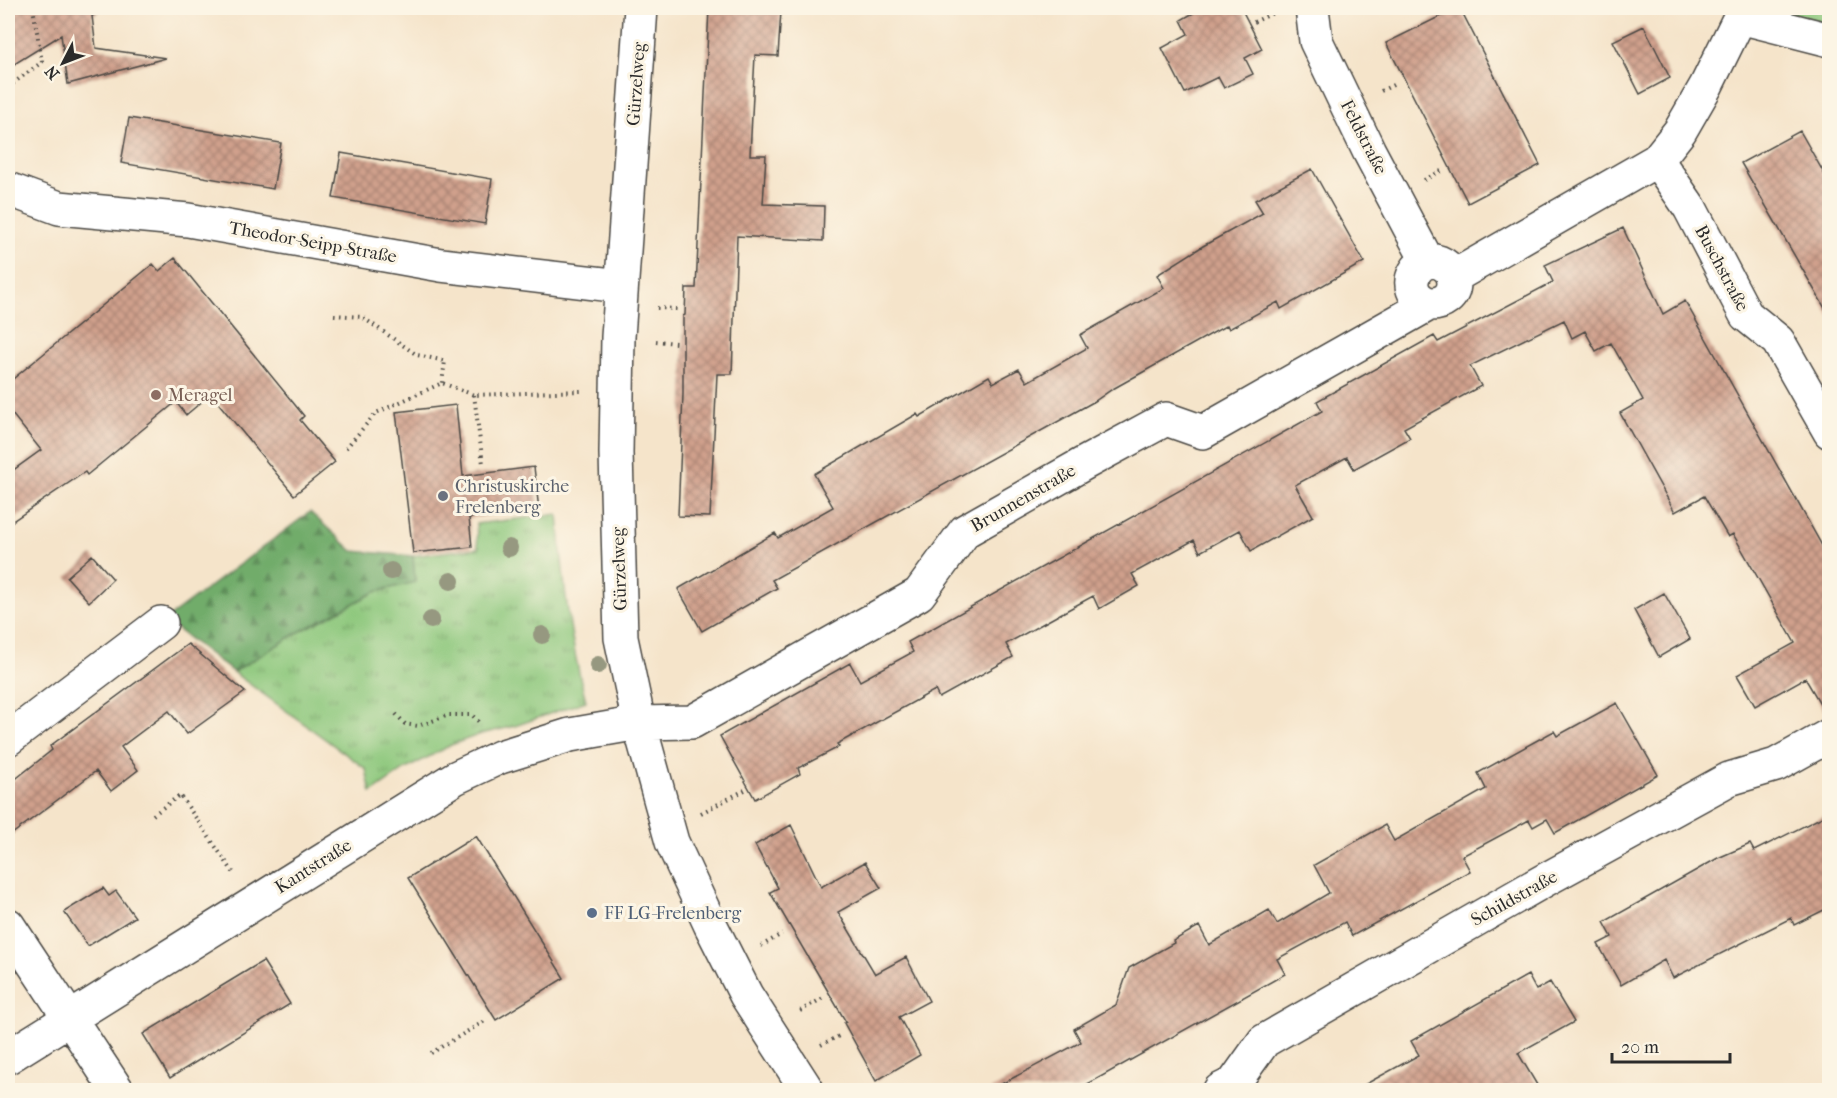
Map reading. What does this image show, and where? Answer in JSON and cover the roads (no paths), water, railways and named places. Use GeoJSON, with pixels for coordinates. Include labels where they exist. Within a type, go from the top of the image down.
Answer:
{"type":"FeatureCollection","features":[{"type":"Feature","properties":{"kind":"street","name":"Gürzelweg"},"geometry":{"type":"LineString","coordinates":[[641,8],[621,286],[617,390],[621,638],[639,723],[672,842],[746,995],[807,1090]]}},
{"type":"Feature","properties":{"kind":"street","name":"Feldstraße"},"geometry":{"type":"LineString","coordinates":[[1312,8],[1316,41],[1369,151],[1441,269]]}},
{"type":"Feature","properties":{"kind":"street"},"geometry":{"type":"LineString","coordinates":[[1441,269],[1657,160],[1680,131],[1706,87],[1741,12],[1830,40]]}},
{"type":"Feature","properties":{"kind":"street","name":"Buschstraße"},"geometry":{"type":"LineString","coordinates":[[1657,160],[1690,207],[1746,315],[1778,341],[1830,432]]}},
{"type":"Feature","properties":{"kind":"street","name":"Theodor-Seipp-Straße"},"geometry":{"type":"LineString","coordinates":[[8,189],[59,208],[188,220],[441,265],[621,286]]}},
{"type":"Feature","properties":{"kind":"street","name":"Brunnenstraße"},"geometry":{"type":"LineString","coordinates":[[639,723],[692,722],[919,594],[964,531],[1166,419],[1203,432],[1427,305],[1416,296],[1411,281],[1414,271],[1421,265],[1441,269]]}},
{"type":"Feature","properties":{"kind":"street"},"geometry":{"type":"LineString","coordinates":[[8,739],[161,623]]}},
{"type":"Feature","properties":{"kind":"street","name":"Kantstraße"},"geometry":{"type":"LineString","coordinates":[[8,1057],[455,778],[500,757],[570,735],[639,723]]}},
{"type":"Feature","properties":{"kind":"street","name":"Schildstraße"},"geometry":{"type":"LineString","coordinates":[[1220,1090],[1234,1083],[1264,1041],[1545,880],[1729,779],[1776,765],[1830,735]]}},
{"type":"Feature","properties":{"kind":"street"},"geometry":{"type":"LineString","coordinates":[[8,925],[117,1090]]}},
{"type":"Feature","properties":{"kind":"place","name":"Meragel"},"geometry":{"type":"Point","coordinates":[156,395]}},
{"type":"Feature","properties":{"kind":"place","name":"Christuskirche Frelenberg"},"geometry":{"type":"Point","coordinates":[443,496]}},
{"type":"Feature","properties":{"kind":"place","name":"FF LG-Frelenberg"},"geometry":{"type":"Point","coordinates":[592,913]}}]}
